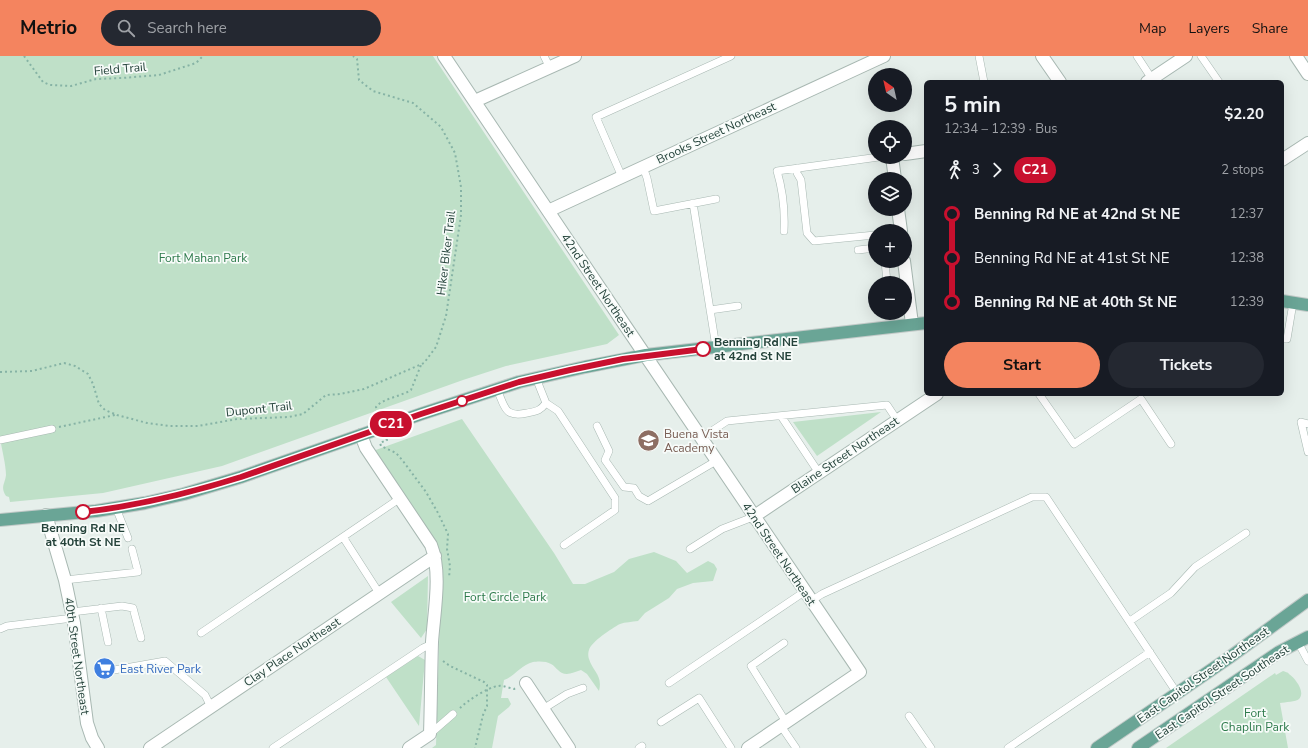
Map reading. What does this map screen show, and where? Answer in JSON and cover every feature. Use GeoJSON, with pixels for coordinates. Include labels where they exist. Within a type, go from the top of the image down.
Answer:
{"type":"FeatureCollection","features":[{"type":"Feature","properties":{"kind":"main road"},"geometry":{"type":"LineString","coordinates":[[1288,302],[1308,305]]}},
{"type":"Feature","properties":{"kind":"main road"},"geometry":{"type":"LineString","coordinates":[[0,520],[116,508],[170,497],[211,486],[497,389],[536,378],[585,367],[646,355],[924,323]]}},
{"type":"Feature","properties":{"kind":"main road","name":"East Capitol Street Northeast"},"geometry":{"type":"LineString","coordinates":[[1097,748],[1230,658],[1308,600]]}},
{"type":"Feature","properties":{"kind":"main road","name":"East Capitol Street Southeast"},"geometry":{"type":"LineString","coordinates":[[1138,748],[1279,652],[1303,639]]}},
{"type":"Feature","properties":{"kind":"street","name":"42nd Street Northeast"},"geometry":{"type":"LineString","coordinates":[[444,56],[646,355],[753,517],[860,672],[783,724]]}},
{"type":"Feature","properties":{"kind":"street"},"geometry":{"type":"LineString","coordinates":[[475,102],[575,56]]}},
{"type":"Feature","properties":{"kind":"street","name":"Brooks Street Northeast"},"geometry":{"type":"LineString","coordinates":[[548,211],[884,56]]}},
{"type":"Feature","properties":{"kind":"street"},"geometry":{"type":"LineString","coordinates":[[1042,56],[1059,80]]}},
{"type":"Feature","properties":{"kind":"street"},"geometry":{"type":"LineString","coordinates":[[1152,80],[1186,56]]}},
{"type":"Feature","properties":{"kind":"street"},"geometry":{"type":"LineString","coordinates":[[1296,56],[1308,74]]}},
{"type":"Feature","properties":{"kind":"street"},"geometry":{"type":"LineString","coordinates":[[1284,159],[1308,143]]}},
{"type":"Feature","properties":{"kind":"street"},"geometry":{"type":"LineString","coordinates":[[912,153],[924,151]]}},
{"type":"Feature","properties":{"kind":"street"},"geometry":{"type":"LineString","coordinates":[[911,320],[912,324]]}},
{"type":"Feature","properties":{"kind":"street","name":"Blaine Street Northeast"},"geometry":{"type":"LineString","coordinates":[[753,517],[934,396]]}},
{"type":"Feature","properties":{"kind":"street"},"geometry":{"type":"LineString","coordinates":[[361,435],[366,448],[431,545],[435,556],[436,583],[432,647],[430,734],[409,748]]}},
{"type":"Feature","properties":{"kind":"street","name":"40th Street Northeast"},"geometry":{"type":"LineString","coordinates":[[46,516],[65,580],[73,615],[85,716],[92,738],[98,748]]}},
{"type":"Feature","properties":{"kind":"street","name":"Clay Place Northeast"},"geometry":{"type":"LineString","coordinates":[[150,748],[435,556]]}},
{"type":"Feature","properties":{"kind":"street"},"geometry":{"type":"LineString","coordinates":[[526,683],[569,748]]}},
{"type":"Feature","properties":{"kind":"street"},"geometry":{"type":"LineString","coordinates":[[748,748],[783,724]]}},
{"type":"Feature","properties":{"kind":"lane"},"geometry":{"type":"LineString","coordinates":[[544,56],[550,68]]}},
{"type":"Feature","properties":{"kind":"lane"},"geometry":{"type":"LineString","coordinates":[[622,177],[596,117],[731,56]]}},
{"type":"Feature","properties":{"kind":"lane"},"geometry":{"type":"LineString","coordinates":[[979,56],[984,80]]}},
{"type":"Feature","properties":{"kind":"lane"},"geometry":{"type":"LineString","coordinates":[[1137,56],[1150,80]]}},
{"type":"Feature","properties":{"kind":"lane"},"geometry":{"type":"LineString","coordinates":[[1201,56],[1218,80]]}},
{"type":"Feature","properties":{"kind":"lane"},"geometry":{"type":"LineString","coordinates":[[784,231],[783,191],[777,171],[868,158]]}},
{"type":"Feature","properties":{"kind":"lane"},"geometry":{"type":"LineString","coordinates":[[643,167],[647,178],[654,212],[716,198]]}},
{"type":"Feature","properties":{"kind":"lane"},"geometry":{"type":"LineString","coordinates":[[797,168],[797,173],[801,180],[808,233],[814,241],[868,236]]}},
{"type":"Feature","properties":{"kind":"lane"},"geometry":{"type":"LineString","coordinates":[[693,203],[716,347]]}},
{"type":"Feature","properties":{"kind":"lane"},"geometry":{"type":"LineString","coordinates":[[858,250],[868,249]]}},
{"type":"Feature","properties":{"kind":"lane"},"geometry":{"type":"LineString","coordinates":[[1284,339],[1287,339],[1288,302]]}},
{"type":"Feature","properties":{"kind":"lane"},"geometry":{"type":"LineString","coordinates":[[710,310],[738,306]]}},
{"type":"Feature","properties":{"kind":"lane"},"geometry":{"type":"LineString","coordinates":[[536,378],[546,403],[558,411],[615,498],[615,510],[564,545]]}},
{"type":"Feature","properties":{"kind":"lane"},"geometry":{"type":"LineString","coordinates":[[497,389],[506,409],[511,414],[517,415],[541,410],[546,403]]}},
{"type":"Feature","properties":{"kind":"lane"},"geometry":{"type":"LineString","coordinates":[[1040,396],[1074,444],[1141,399],[1171,444]]}},
{"type":"Feature","properties":{"kind":"lane"},"geometry":{"type":"LineString","coordinates":[[701,438],[727,421],[887,405],[897,420]]}},
{"type":"Feature","properties":{"kind":"lane"},"geometry":{"type":"LineString","coordinates":[[780,416],[819,473]]}},
{"type":"Feature","properties":{"kind":"lane"},"geometry":{"type":"LineString","coordinates":[[1308,424],[1301,422],[1308,452]]}},
{"type":"Feature","properties":{"kind":"lane"},"geometry":{"type":"LineString","coordinates":[[597,426],[609,451],[605,460],[609,466],[624,487],[634,488],[639,496],[648,501],[716,461]]}},
{"type":"Feature","properties":{"kind":"lane"},"geometry":{"type":"LineString","coordinates":[[0,440],[52,429]]}},
{"type":"Feature","properties":{"kind":"lane"},"geometry":{"type":"LineString","coordinates":[[669,683],[808,596],[822,594],[1032,497],[1046,497],[1177,693]]}},
{"type":"Feature","properties":{"kind":"lane"},"geometry":{"type":"LineString","coordinates":[[201,633],[399,498]]}},
{"type":"Feature","properties":{"kind":"lane"},"geometry":{"type":"LineString","coordinates":[[116,508],[128,538]]}},
{"type":"Feature","properties":{"kind":"lane"},"geometry":{"type":"LineString","coordinates":[[690,549],[722,529],[753,517]]}},
{"type":"Feature","properties":{"kind":"lane"},"geometry":{"type":"LineString","coordinates":[[1130,622],[1171,593],[1195,567],[1246,533]]}},
{"type":"Feature","properties":{"kind":"lane"},"geometry":{"type":"LineString","coordinates":[[343,537],[379,593]]}},
{"type":"Feature","properties":{"kind":"lane"},"geometry":{"type":"LineString","coordinates":[[65,580],[138,572],[132,549]]}},
{"type":"Feature","properties":{"kind":"lane"},"geometry":{"type":"LineString","coordinates":[[0,628],[73,615],[101,608],[122,606],[133,608],[141,638]]}},
{"type":"Feature","properties":{"kind":"lane"},"geometry":{"type":"LineString","coordinates":[[101,608],[108,642]]}},
{"type":"Feature","properties":{"kind":"lane"},"geometry":{"type":"LineString","coordinates":[[1303,639],[1308,661]]}},
{"type":"Feature","properties":{"kind":"lane"},"geometry":{"type":"LineString","coordinates":[[784,643],[751,666],[796,748]]}},
{"type":"Feature","properties":{"kind":"lane"},"geometry":{"type":"LineString","coordinates":[[273,748],[423,648],[432,647]]}},
{"type":"Feature","properties":{"kind":"lane"},"geometry":{"type":"LineString","coordinates":[[1008,748],[1150,652]]}},
{"type":"Feature","properties":{"kind":"lane"},"geometry":{"type":"LineString","coordinates":[[114,670],[165,661],[205,695],[211,707]]}},
{"type":"Feature","properties":{"kind":"lane"},"geometry":{"type":"LineString","coordinates":[[543,709],[567,694],[583,688]]}},
{"type":"Feature","properties":{"kind":"lane"},"geometry":{"type":"LineString","coordinates":[[661,722],[700,698],[731,748]]}},
{"type":"Feature","properties":{"kind":"lane"},"geometry":{"type":"LineString","coordinates":[[430,734],[453,714]]}},
{"type":"Feature","properties":{"kind":"lane"},"geometry":{"type":"LineString","coordinates":[[909,716],[931,748]]}},
{"type":"Feature","properties":{"kind":"path","name":"Field Trail"},"geometry":{"type":"LineString","coordinates":[[24,56],[43,82],[50,85],[71,86],[96,79],[159,75],[196,63],[203,56]]}},
{"type":"Feature","properties":{"kind":"path","name":"Hiker Biker Trail"},"geometry":{"type":"LineString","coordinates":[[340,394],[364,389],[421,365],[436,347],[446,316],[461,215],[461,187],[455,153],[441,127],[413,103],[374,91],[359,80],[357,59],[353,56]]}},
{"type":"Feature","properties":{"kind":"path"},"geometry":{"type":"LineString","coordinates":[[0,372],[32,371],[64,363],[75,366],[88,374],[93,384],[98,404],[105,410],[117,415]]}},
{"type":"Feature","properties":{"kind":"path"},"geometry":{"type":"LineString","coordinates":[[377,413],[376,407],[380,402],[400,396],[411,390],[421,365]]}},
{"type":"Feature","properties":{"kind":"path","name":"Dupont Trail"},"geometry":{"type":"LineString","coordinates":[[117,415],[147,423],[170,426],[198,426],[237,419],[288,417],[303,414],[326,395],[340,394]]}},
{"type":"Feature","properties":{"kind":"path"},"geometry":{"type":"LineString","coordinates":[[52,429],[117,415]]}},
{"type":"Feature","properties":{"kind":"path"},"geometry":{"type":"LineString","coordinates":[[380,443],[387,440],[385,437]]}},
{"type":"Feature","properties":{"kind":"path"},"geometry":{"type":"LineString","coordinates":[[432,647],[450,666],[484,682],[487,686],[487,706],[483,715],[475,748]]}},
{"type":"Feature","properties":{"kind":"path"},"geometry":{"type":"LineString","coordinates":[[453,714],[463,705],[487,690],[499,686],[514,689],[526,683]]}},
{"type":"Feature","properties":{"kind":"green space","name":"Fort Mahan Park"},"geometry":{"type":"Polygon","coordinates":[[[0,56],[433,56],[619,335],[607,344],[506,366],[463,380],[222,466],[103,493],[10,502],[9,497],[6,496],[3,490],[6,471],[0,439],[0,56]]]}},
{"type":"Feature","properties":{"kind":"green space"},"geometry":{"type":"Polygon","coordinates":[[[881,412],[817,456],[793,422],[881,412]]]}},
{"type":"Feature","properties":{"kind":"green space","name":"Fort Circle Park"},"geometry":{"type":"Polygon","coordinates":[[[462,419],[554,553],[573,584],[585,584],[614,572],[629,559],[654,552],[676,561],[687,573],[708,561],[714,564],[717,569],[713,581],[693,583],[677,589],[669,598],[645,613],[638,621],[620,624],[607,632],[594,643],[588,652],[588,656],[599,677],[599,691],[587,674],[581,670],[566,674],[560,672],[549,663],[529,663],[504,680],[501,698],[508,698],[511,704],[498,716],[492,748],[432,748],[436,745],[441,578],[438,548],[373,451],[462,419]]]}},
{"type":"Feature","properties":{"kind":"green space","name":"Fort Circle Park"},"geometry":{"type":"Polygon","coordinates":[[[428,576],[427,629],[421,638],[391,602],[428,576]]]}},
{"type":"Feature","properties":{"kind":"green space"},"geometry":{"type":"Polygon","coordinates":[[[418,656],[425,660],[419,726],[386,677],[418,656]]]}},
{"type":"Feature","properties":{"kind":"green space","name":"Fort Chaplin Park"},"geometry":{"type":"Polygon","coordinates":[[[1283,671],[1288,673],[1299,685],[1301,693],[1298,700],[1280,703],[1288,748],[1166,748],[1275,673],[1276,675],[1283,671]]]}},
{"type":"Feature","properties":{"kind":"bus line","name":"C21"},"geometry":{"type":"LineString","coordinates":[[83,512],[121,507],[184,494],[211,486],[519,382],[623,359],[703,349]]}},
{"type":"Feature","properties":{"kind":"place","name":"Benning Rd NE at 42nd St NE"},"geometry":{"type":"Point","coordinates":[703,349]}},
{"type":"Feature","properties":{"kind":"place","name":"Buena Vista Academy"},"geometry":{"type":"Point","coordinates":[649,441]}},
{"type":"Feature","properties":{"kind":"place","name":"Benning Rd NE at 40th St NE"},"geometry":{"type":"Point","coordinates":[83,512]}},
{"type":"Feature","properties":{"kind":"place","name":"East River Park"},"geometry":{"type":"Point","coordinates":[104,669]}}]}
